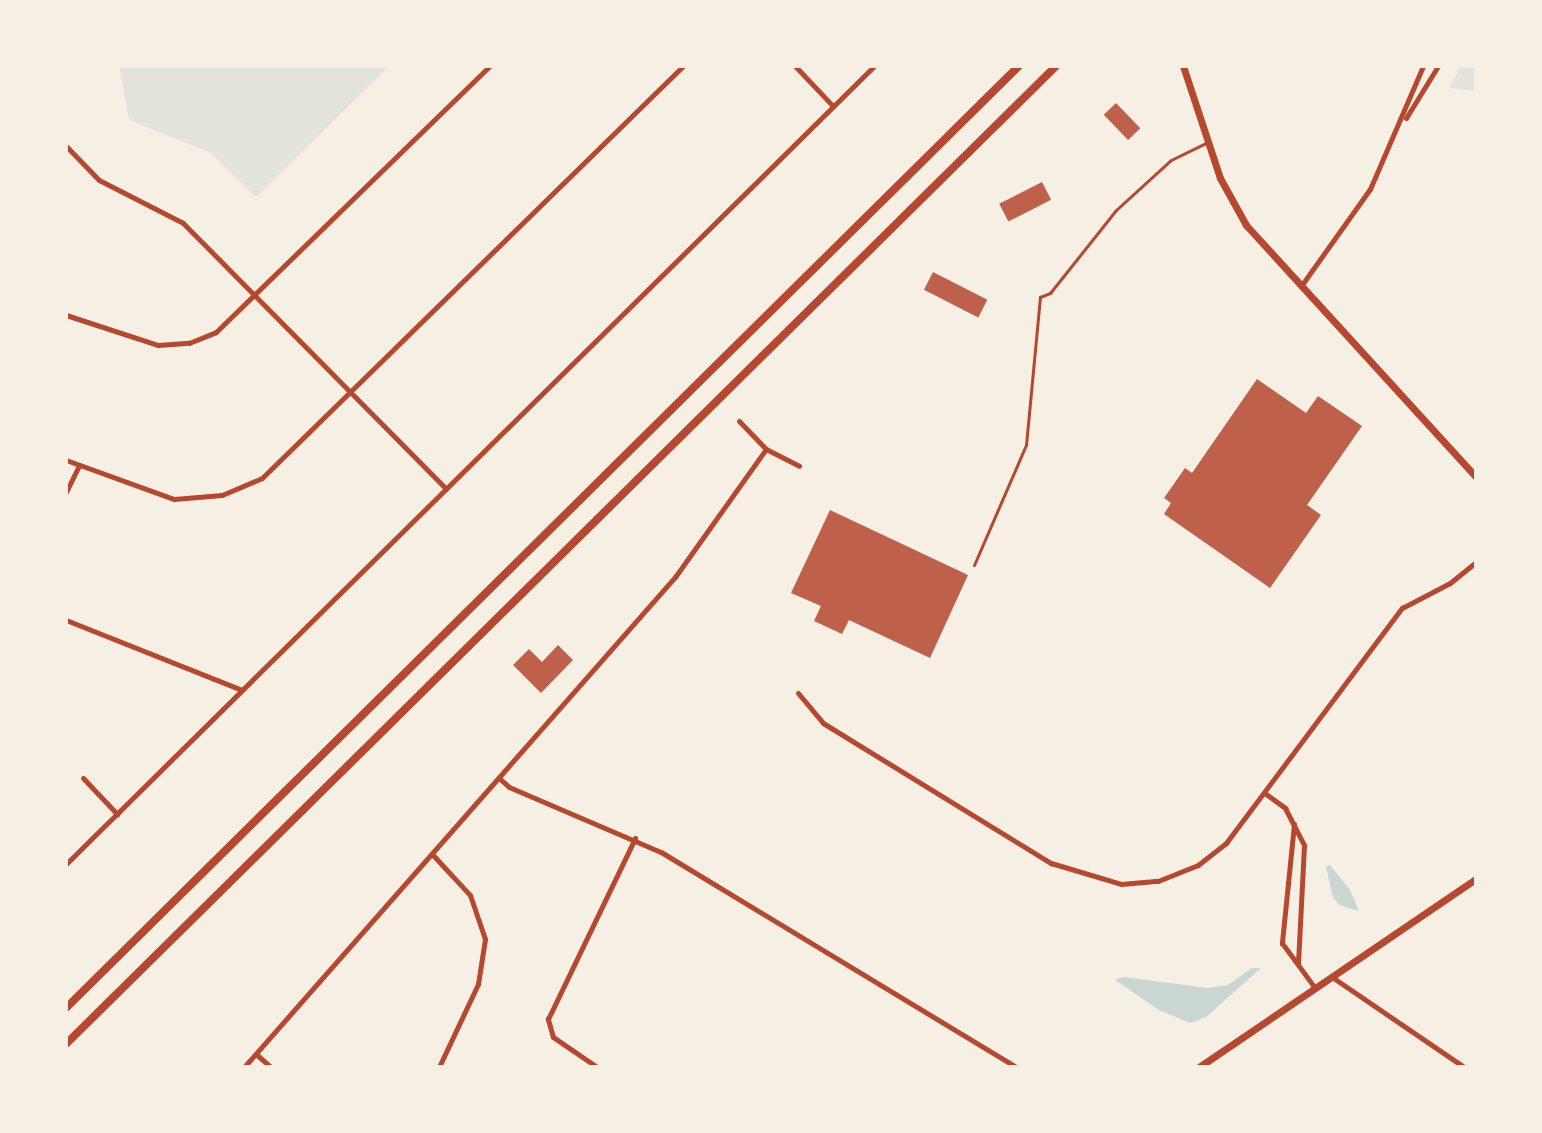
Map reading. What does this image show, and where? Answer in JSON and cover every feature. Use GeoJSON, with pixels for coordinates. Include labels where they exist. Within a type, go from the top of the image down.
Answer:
{"type":"FeatureCollection","features":[{"type":"Feature","properties":{"kind":"main road"},"geometry":{"type":"LineString","coordinates":[[66,1008],[1019,66]]}},
{"type":"Feature","properties":{"kind":"main road"},"geometry":{"type":"LineString","coordinates":[[66,1044],[1056,66]]}},
{"type":"Feature","properties":{"kind":"street"},"geometry":{"type":"LineString","coordinates":[[66,315],[125,339],[173,345],[216,332],[256,297],[490,66]]}},
{"type":"Feature","properties":{"kind":"street"},"geometry":{"type":"LineString","coordinates":[[66,460],[161,497],[222,495],[275,469],[683,66]]}},
{"type":"Feature","properties":{"kind":"street"},"geometry":{"type":"LineString","coordinates":[[795,66],[833,106]]}},
{"type":"Feature","properties":{"kind":"street"},"geometry":{"type":"LineString","coordinates":[[66,864],[874,66]]}},
{"type":"Feature","properties":{"kind":"street"},"geometry":{"type":"LineString","coordinates":[[1183,66],[1238,214],[1476,477]]}},
{"type":"Feature","properties":{"kind":"street"},"geometry":{"type":"LineString","coordinates":[[1399,129],[1423,66]]}},
{"type":"Feature","properties":{"kind":"street"},"geometry":{"type":"LineString","coordinates":[[1301,286],[1365,197],[1399,129],[1438,66]]}},
{"type":"Feature","properties":{"kind":"street"},"geometry":{"type":"LineString","coordinates":[[66,146],[99,180],[183,223],[446,489]]}},
{"type":"Feature","properties":{"kind":"street"},"geometry":{"type":"LineString","coordinates":[[739,421],[766,449],[799,466]]}},
{"type":"Feature","properties":{"kind":"street"},"geometry":{"type":"LineString","coordinates":[[244,1067],[675,577],[766,449]]}},
{"type":"Feature","properties":{"kind":"street"},"geometry":{"type":"LineString","coordinates":[[66,492],[79,465]]}},
{"type":"Feature","properties":{"kind":"street"},"geometry":{"type":"LineString","coordinates":[[798,693],[823,723],[1051,863],[1090,879],[1121,884],[1158,881],[1198,865],[1226,843],[1266,794],[1402,608],[1450,583],[1476,562]]}},
{"type":"Feature","properties":{"kind":"street"},"geometry":{"type":"LineString","coordinates":[[66,620],[242,690]]}},
{"type":"Feature","properties":{"kind":"street"},"geometry":{"type":"LineString","coordinates":[[83,778],[117,814]]}},
{"type":"Feature","properties":{"kind":"street"},"geometry":{"type":"LineString","coordinates":[[499,778],[509,787],[635,838],[1016,1067]]}},
{"type":"Feature","properties":{"kind":"street"},"geometry":{"type":"LineString","coordinates":[[1266,794],[1285,808],[1304,845],[1298,964]]}},
{"type":"Feature","properties":{"kind":"street"},"geometry":{"type":"LineString","coordinates":[[1294,823],[1282,943],[1315,988]]}},
{"type":"Feature","properties":{"kind":"street"},"geometry":{"type":"LineString","coordinates":[[597,1067],[557,1042],[548,1019],[635,838]]}},
{"type":"Feature","properties":{"kind":"street"},"geometry":{"type":"LineString","coordinates":[[432,854],[470,895],[485,939],[478,984],[439,1067]]}},
{"type":"Feature","properties":{"kind":"street"},"geometry":{"type":"LineString","coordinates":[[1199,1067],[1476,879]]}},
{"type":"Feature","properties":{"kind":"street"},"geometry":{"type":"LineString","coordinates":[[1331,977],[1464,1067]]}},
{"type":"Feature","properties":{"kind":"street"},"geometry":{"type":"LineString","coordinates":[[257,1055],[271,1067]]}},
{"type":"Feature","properties":{"kind":"lane"},"geometry":{"type":"LineString","coordinates":[[974,565],[1026,445],[1040,297],[1050,293],[1116,210],[1171,160],[1209,142]]}},
{"type":"Feature","properties":{"kind":"shaded area"},"geometry":{"type":"Polygon","coordinates":[[[119,66],[389,66],[256,197],[211,153],[129,120],[119,66]]]}},
{"type":"Feature","properties":{"kind":"shaded area"},"geometry":{"type":"Polygon","coordinates":[[[1461,66],[1476,66],[1476,91],[1449,88],[1461,66]]]}},
{"type":"Feature","properties":{"kind":"shaded area"},"geometry":{"type":"Polygon","coordinates":[[[1330,865],[1350,890],[1359,911],[1339,905],[1333,897],[1326,867],[1330,865]]]}},
{"type":"Feature","properties":{"kind":"shaded area"},"geometry":{"type":"Polygon","coordinates":[[[1252,968],[1261,968],[1206,1017],[1190,1023],[1159,1010],[1115,980],[1123,977],[1208,988],[1228,985],[1252,968]]]}},
{"type":"Feature","properties":{"kind":"building"},"geometry":{"type":"Polygon","coordinates":[[[1116,103],[1140,128],[1128,140],[1104,115],[1116,103]]]}},
{"type":"Feature","properties":{"kind":"building"},"geometry":{"type":"Polygon","coordinates":[[[1042,182],[1051,200],[1008,222],[999,204],[1042,182]]]}},
{"type":"Feature","properties":{"kind":"building"},"geometry":{"type":"Polygon","coordinates":[[[933,272],[987,300],[978,318],[924,290],[933,272]]]}},
{"type":"Feature","properties":{"kind":"building"},"geometry":{"type":"Polygon","coordinates":[[[1257,379],[1306,413],[1318,396],[1362,426],[1307,505],[1321,515],[1270,588],[1164,514],[1171,503],[1164,498],[1185,468],[1192,473],[1257,379]]]}},
{"type":"Feature","properties":{"kind":"building"},"geometry":{"type":"Polygon","coordinates":[[[830,510],[968,575],[930,658],[849,620],[842,634],[814,621],[821,606],[791,593],[830,510]]]}},
{"type":"Feature","properties":{"kind":"building"},"geometry":{"type":"Polygon","coordinates":[[[558,645],[573,660],[541,693],[513,665],[529,649],[542,662],[558,645]]]}}]}
